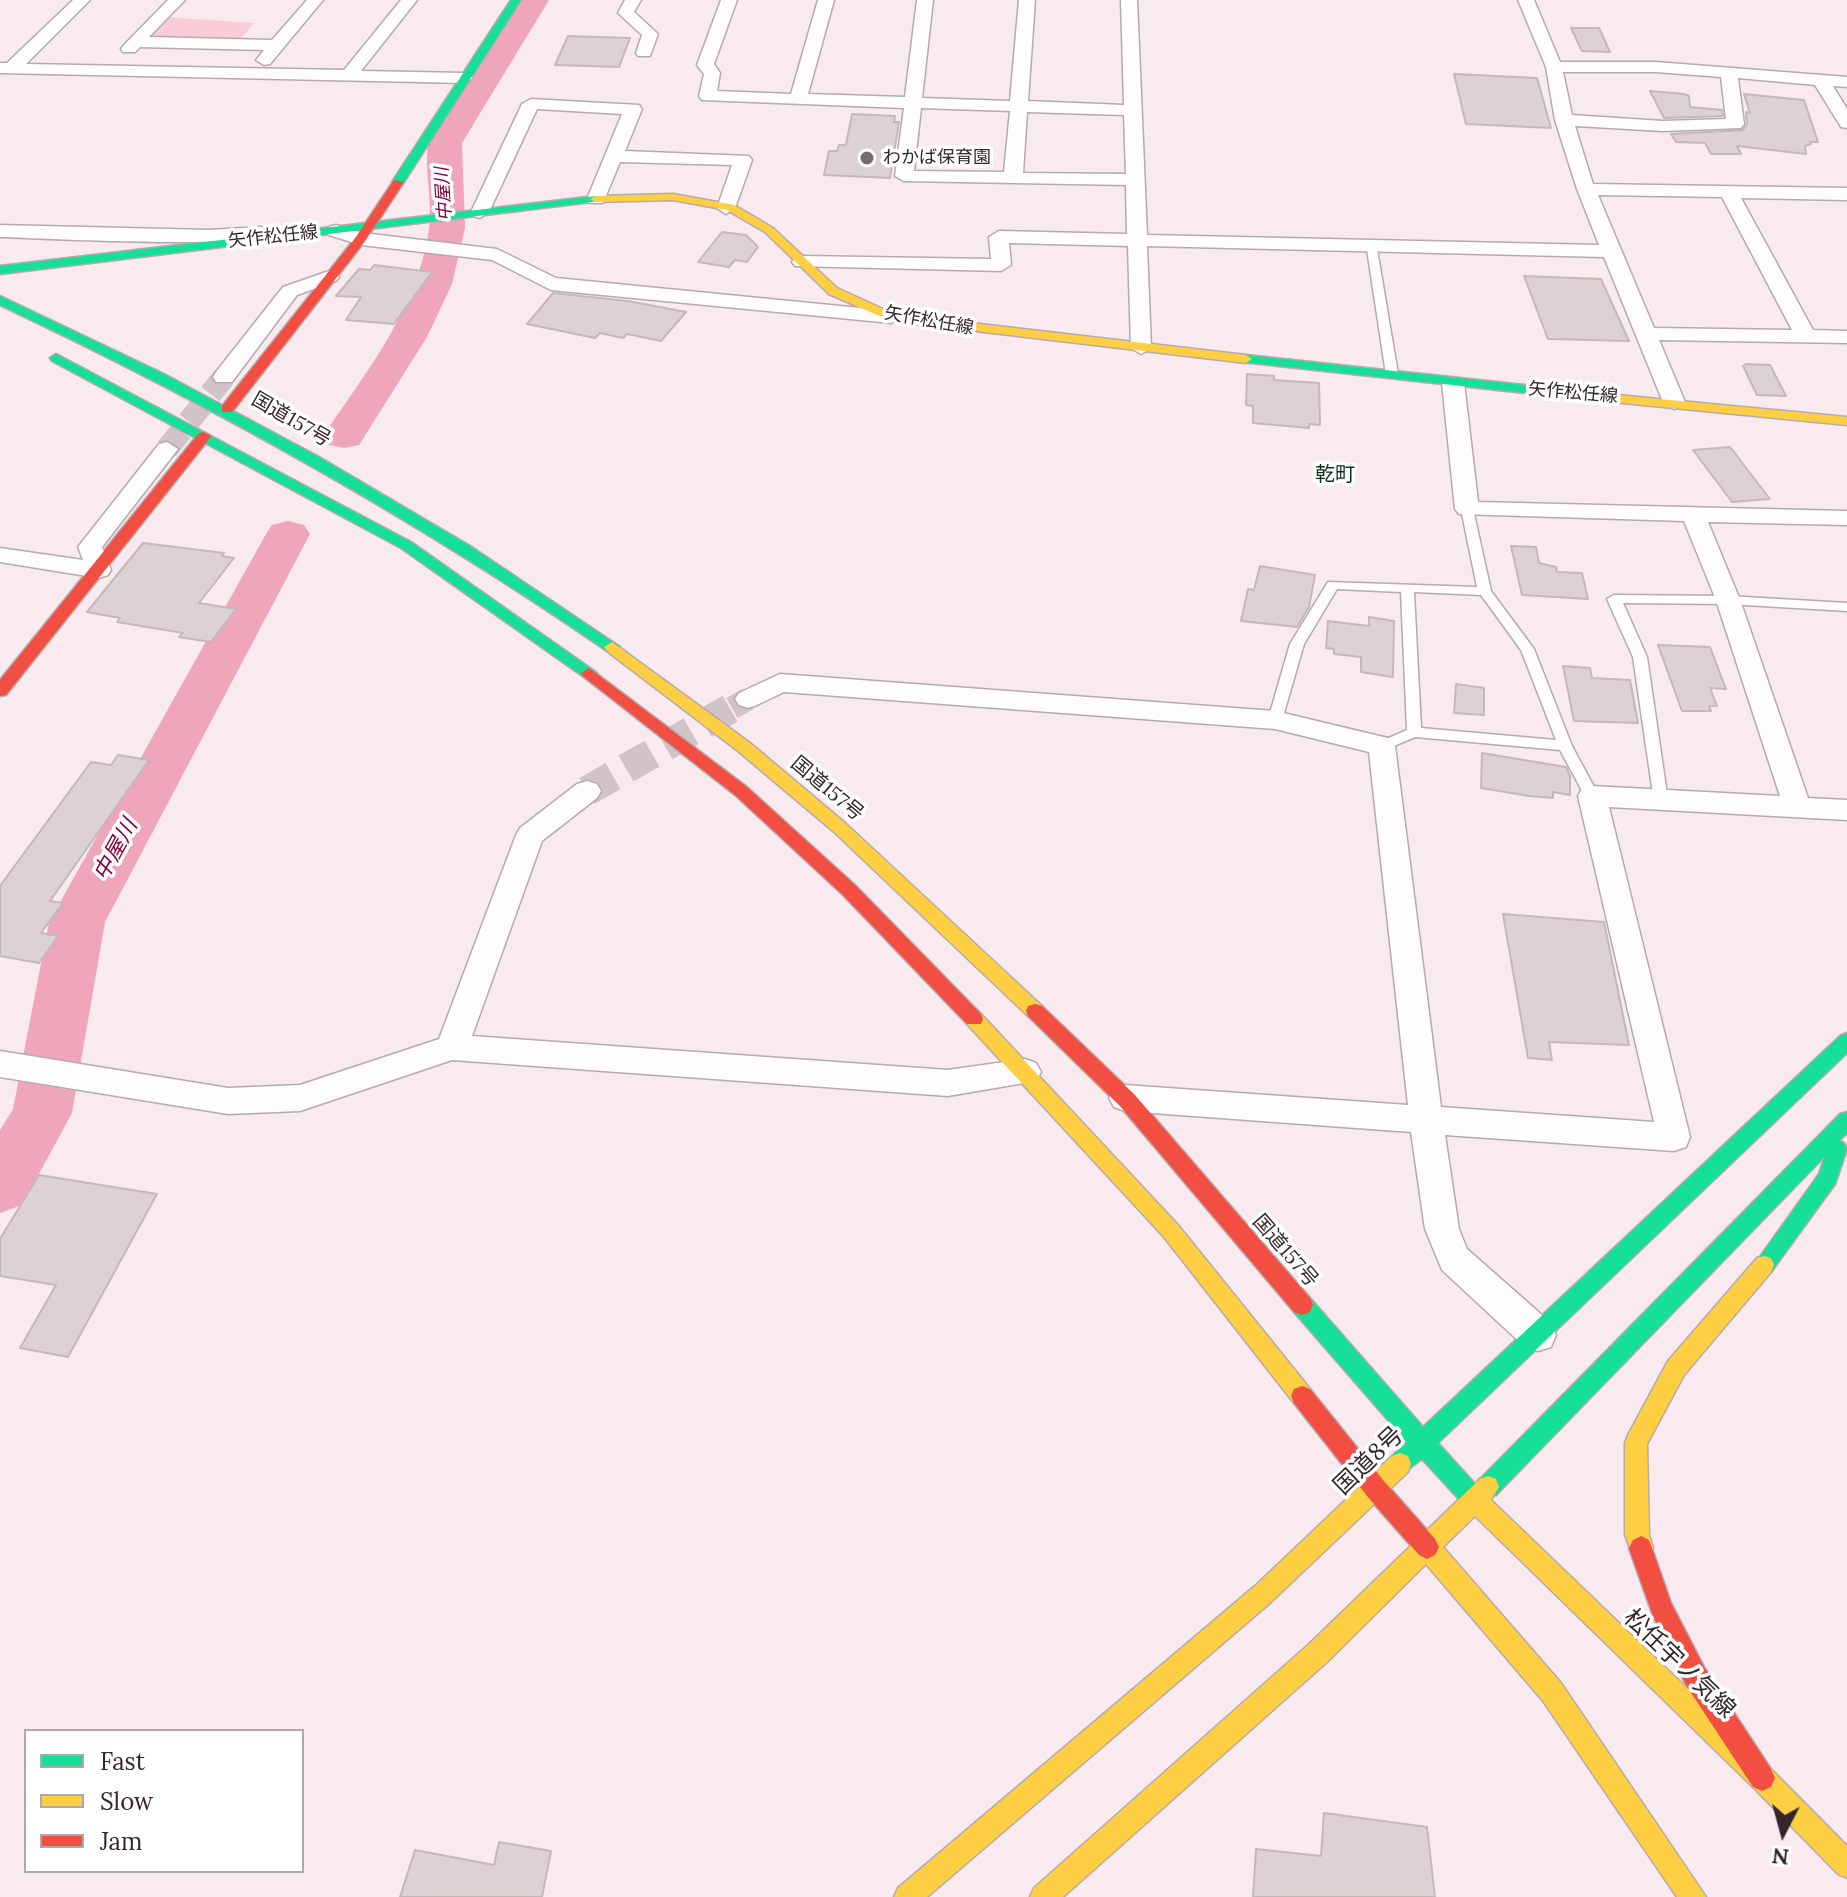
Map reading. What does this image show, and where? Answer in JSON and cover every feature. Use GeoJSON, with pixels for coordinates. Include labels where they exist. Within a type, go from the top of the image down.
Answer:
{"type":"FeatureCollection","features":[{"type":"Feature","properties":{"kind":"main road"},"geometry":{"type":"LineString","coordinates":[[227,409],[366,232],[516,0]]}},
{"type":"Feature","properties":{"kind":"main road","name":"矢作松任線"},"geometry":{"type":"LineString","coordinates":[[366,232],[437,217],[596,199],[664,197],[699,200],[744,213],[760,223],[827,286],[852,303],[891,317],[1453,383],[1847,421]]}},
{"type":"Feature","properties":{"kind":"main road","name":"矢作松任線"},"geometry":{"type":"LineString","coordinates":[[0,270],[333,230]]}},
{"type":"Feature","properties":{"kind":"main road","name":"国道157号"},"geometry":{"type":"LineString","coordinates":[[0,300],[227,409],[423,523],[538,597],[712,722],[840,828],[1125,1098],[1420,1445],[1475,1500]]}},
{"type":"Feature","properties":{"kind":"main road"},"geometry":{"type":"LineString","coordinates":[[43,351],[406,545],[600,681],[741,791],[816,860],[1025,1072],[1171,1231],[1375,1488],[1552,1692],[1693,1897]]}},
{"type":"Feature","properties":{"kind":"main road"},"geometry":{"type":"LineString","coordinates":[[0,691],[204,436]]}},
{"type":"Feature","properties":{"kind":"main road","name":"国道8号"},"geometry":{"type":"LineString","coordinates":[[907,1897],[1263,1594],[1847,1041]]}},
{"type":"Feature","properties":{"kind":"main road"},"geometry":{"type":"LineString","coordinates":[[1043,1897],[1318,1653],[1475,1500],[1847,1120]]}},
{"type":"Feature","properties":{"kind":"main road"},"geometry":{"type":"LineString","coordinates":[[1762,1778],[1695,1676],[1661,1608],[1637,1535],[1636,1443],[1676,1368],[1762,1267],[1828,1178],[1847,1120]]}},
{"type":"Feature","properties":{"kind":"main road","name":"松任宇ノ気線"},"geometry":{"type":"LineString","coordinates":[[1475,1500],[1762,1778],[1847,1865]]}},
{"type":"Feature","properties":{"kind":"street"},"geometry":{"type":"LineString","coordinates":[[6,68],[82,0]]}},
{"type":"Feature","properties":{"kind":"street"},"geometry":{"type":"LineString","coordinates":[[109,70],[177,0]]}},
{"type":"Feature","properties":{"kind":"street"},"geometry":{"type":"LineString","coordinates":[[253,73],[315,0]]}},
{"type":"Feature","properties":{"kind":"street"},"geometry":{"type":"LineString","coordinates":[[349,75],[409,0]]}},
{"type":"Feature","properties":{"kind":"street"},"geometry":{"type":"LineString","coordinates":[[633,0],[626,13],[650,34],[644,53]]}},
{"type":"Feature","properties":{"kind":"street"},"geometry":{"type":"LineString","coordinates":[[729,0],[705,65],[712,73],[708,96],[1131,110]]}},
{"type":"Feature","properties":{"kind":"street"},"geometry":{"type":"LineString","coordinates":[[798,100],[826,0]]}},
{"type":"Feature","properties":{"kind":"street"},"geometry":{"type":"LineString","coordinates":[[925,0],[904,176],[1136,180]]}},
{"type":"Feature","properties":{"kind":"street"},"geometry":{"type":"LineString","coordinates":[[1013,178],[1027,0]]}},
{"type":"Feature","properties":{"kind":"street"},"geometry":{"type":"LineString","coordinates":[[1129,0],[1141,348]]}},
{"type":"Feature","properties":{"kind":"street"},"geometry":{"type":"LineString","coordinates":[[1526,0],[1554,67],[1564,120],[1586,189],[1674,402]]}},
{"type":"Feature","properties":{"kind":"street"},"geometry":{"type":"LineString","coordinates":[[136,42],[277,45]]}},
{"type":"Feature","properties":{"kind":"street"},"geometry":{"type":"LineString","coordinates":[[1554,67],[1656,67],[1847,82]]}},
{"type":"Feature","properties":{"kind":"street"},"geometry":{"type":"LineString","coordinates":[[6,68],[465,78]]}},
{"type":"Feature","properties":{"kind":"street"},"geometry":{"type":"LineString","coordinates":[[1564,120],[1663,126],[1735,124],[1729,72]]}},
{"type":"Feature","properties":{"kind":"street"},"geometry":{"type":"LineString","coordinates":[[1821,80],[1847,123]]}},
{"type":"Feature","properties":{"kind":"street"},"geometry":{"type":"LineString","coordinates":[[475,213],[531,104],[633,109],[596,199]]}},
{"type":"Feature","properties":{"kind":"street"},"geometry":{"type":"LineString","coordinates":[[613,156],[743,160],[726,208]]}},
{"type":"Feature","properties":{"kind":"street"},"geometry":{"type":"LineString","coordinates":[[1586,189],[1847,194]]}},
{"type":"Feature","properties":{"kind":"street"},"geometry":{"type":"LineString","coordinates":[[1729,192],[1806,336]]}},
{"type":"Feature","properties":{"kind":"street"},"geometry":{"type":"LineString","coordinates":[[0,231],[209,236],[333,230],[366,232],[443,248],[497,255],[551,284],[891,317]]}},
{"type":"Feature","properties":{"kind":"street"},"geometry":{"type":"LineString","coordinates":[[802,262],[1001,265],[999,237],[1371,243],[1613,251]]}},
{"type":"Feature","properties":{"kind":"street"},"geometry":{"type":"LineString","coordinates":[[224,377],[290,291],[329,277]]}},
{"type":"Feature","properties":{"kind":"street"},"geometry":{"type":"LineString","coordinates":[[1647,334],[1847,337]]}},
{"type":"Feature","properties":{"kind":"street"},"geometry":{"type":"LineString","coordinates":[[1453,383],[1467,509],[1847,518]]}},
{"type":"Feature","properties":{"kind":"street"},"geometry":{"type":"LineString","coordinates":[[0,555],[99,570],[90,547],[167,449]]}},
{"type":"Feature","properties":{"kind":"street"},"geometry":{"type":"LineString","coordinates":[[1692,512],[1728,600],[1797,807]]}},
{"type":"Feature","properties":{"kind":"street"},"geometry":{"type":"LineString","coordinates":[[748,699],[780,683],[1275,720],[1382,746],[1426,1120],[1442,1229],[1454,1259],[1538,1335]]}},
{"type":"Feature","properties":{"kind":"street"},"geometry":{"type":"LineString","coordinates":[[452,1047],[530,835],[587,791]]}},
{"type":"Feature","properties":{"kind":"street"},"geometry":{"type":"LineString","coordinates":[[1125,1098],[1674,1137],[1592,796],[1847,810]]}},
{"type":"Feature","properties":{"kind":"street"},"geometry":{"type":"LineString","coordinates":[[0,1064],[228,1101],[300,1098],[452,1047],[948,1083],[1025,1072]]}},
{"type":"Feature","properties":{"kind":"lane"},"geometry":{"type":"LineString","coordinates":[[1371,243],[1392,374]]}},
{"type":"Feature","properties":{"kind":"lane"},"geometry":{"type":"LineString","coordinates":[[1467,509],[1485,591],[1527,649],[1565,746],[1592,796]]}},
{"type":"Feature","properties":{"kind":"lane"},"geometry":{"type":"LineString","coordinates":[[1275,720],[1297,644],[1333,585],[1485,591]]}},
{"type":"Feature","properties":{"kind":"lane"},"geometry":{"type":"LineString","coordinates":[[1407,590],[1414,732]]}},
{"type":"Feature","properties":{"kind":"lane"},"geometry":{"type":"LineString","coordinates":[[1661,801],[1640,657],[1614,599],[1728,600],[1847,607]]}},
{"type":"Feature","properties":{"kind":"lane"},"geometry":{"type":"LineString","coordinates":[[1382,746],[1414,732],[1565,746]]}},
{"type":"Feature","properties":{"kind":"shaded area"},"geometry":{"type":"Polygon","coordinates":[[[163,17],[254,23],[237,43],[140,41],[163,17]]]}},
{"type":"Feature","properties":{"kind":"building"},"geometry":{"type":"Polygon","coordinates":[[[1571,28],[1599,28],[1610,52],[1582,51],[1571,28]]]}},
{"type":"Feature","properties":{"kind":"building"},"geometry":{"type":"Polygon","coordinates":[[[568,36],[630,38],[619,67],[555,65],[568,36]]]}},
{"type":"Feature","properties":{"kind":"building"},"geometry":{"type":"Polygon","coordinates":[[[1454,74],[1537,78],[1551,128],[1466,124],[1454,74]]]}},
{"type":"Feature","properties":{"kind":"building"},"geometry":{"type":"Polygon","coordinates":[[[1650,91],[1685,94],[1689,96],[1690,107],[1722,110],[1723,116],[1664,118],[1650,91]]]}},
{"type":"Feature","properties":{"kind":"building"},"geometry":{"type":"Polygon","coordinates":[[[1744,94],[1804,100],[1818,142],[1805,146],[1806,154],[1737,146],[1741,154],[1711,154],[1705,143],[1676,142],[1671,134],[1743,130],[1747,124],[1746,112],[1750,113],[1744,94]]]}},
{"type":"Feature","properties":{"kind":"building"},"geometry":{"type":"Polygon","coordinates":[[[852,114],[895,116],[894,122],[899,122],[890,178],[824,175],[829,151],[837,151],[839,145],[846,145],[852,114]]]}},
{"type":"Feature","properties":{"kind":"building"},"geometry":{"type":"Polygon","coordinates":[[[722,232],[746,235],[758,247],[747,262],[735,260],[729,267],[698,262],[722,232]]]}},
{"type":"Feature","properties":{"kind":"building"},"geometry":{"type":"Polygon","coordinates":[[[374,265],[432,272],[394,324],[346,320],[361,297],[336,296],[359,269],[370,270],[374,265]]]}},
{"type":"Feature","properties":{"kind":"building"},"geometry":{"type":"Polygon","coordinates":[[[1524,276],[1601,279],[1629,341],[1548,339],[1524,276]]]}},
{"type":"Feature","properties":{"kind":"building"},"geometry":{"type":"Polygon","coordinates":[[[553,293],[628,301],[686,312],[661,341],[627,334],[623,338],[600,333],[595,338],[527,324],[553,293]]]}},
{"type":"Feature","properties":{"kind":"building"},"geometry":{"type":"Polygon","coordinates":[[[1770,365],[1786,396],[1757,395],[1743,366],[1770,365]]]}},
{"type":"Feature","properties":{"kind":"building"},"geometry":{"type":"Polygon","coordinates":[[[1247,374],[1274,376],[1274,380],[1319,383],[1320,425],[1309,424],[1309,428],[1253,423],[1253,406],[1246,405],[1247,374]]]}},
{"type":"Feature","properties":{"kind":"building"},"geometry":{"type":"Polygon","coordinates":[[[1730,447],[1770,499],[1732,502],[1693,450],[1730,447]]]}},
{"type":"Feature","properties":{"kind":"building"},"geometry":{"type":"Polygon","coordinates":[[[143,543],[224,553],[222,556],[234,558],[199,603],[236,609],[211,642],[179,637],[183,633],[117,622],[120,618],[87,612],[143,543]]]}},
{"type":"Feature","properties":{"kind":"building"},"geometry":{"type":"Polygon","coordinates":[[[1511,546],[1536,547],[1539,563],[1556,567],[1557,572],[1582,573],[1588,599],[1522,595],[1511,546]]]}},
{"type":"Feature","properties":{"kind":"building"},"geometry":{"type":"Polygon","coordinates":[[[1260,566],[1315,575],[1309,607],[1297,627],[1241,621],[1248,589],[1254,590],[1260,566]]]}},
{"type":"Feature","properties":{"kind":"building"},"geometry":{"type":"Polygon","coordinates":[[[1369,617],[1394,621],[1393,677],[1361,672],[1361,657],[1334,654],[1334,649],[1326,648],[1328,621],[1369,626],[1369,617]]]}},
{"type":"Feature","properties":{"kind":"building"},"geometry":{"type":"Polygon","coordinates":[[[1658,645],[1710,647],[1726,689],[1710,688],[1717,706],[1709,706],[1711,711],[1682,711],[1658,645]]]}},
{"type":"Feature","properties":{"kind":"building"},"geometry":{"type":"Polygon","coordinates":[[[1563,666],[1590,668],[1592,678],[1630,680],[1638,723],[1574,721],[1563,666]]]}},
{"type":"Feature","properties":{"kind":"building"},"geometry":{"type":"Polygon","coordinates":[[[1456,684],[1484,688],[1484,715],[1454,713],[1456,684]]]}},
{"type":"Feature","properties":{"kind":"building"},"geometry":{"type":"Polygon","coordinates":[[[1482,753],[1566,767],[1570,776],[1570,795],[1553,792],[1553,798],[1481,788],[1482,753]]]}},
{"type":"Feature","properties":{"kind":"building"},"geometry":{"type":"Polygon","coordinates":[[[118,755],[149,760],[50,901],[63,903],[41,933],[58,936],[39,963],[0,956],[0,886],[91,762],[111,765],[118,755]]]}},
{"type":"Feature","properties":{"kind":"building"},"geometry":{"type":"Polygon","coordinates":[[[1503,914],[1604,922],[1629,1045],[1549,1042],[1552,1060],[1528,1058],[1503,914]]]}},
{"type":"Feature","properties":{"kind":"building"},"geometry":{"type":"Polygon","coordinates":[[[39,1175],[157,1194],[68,1357],[20,1348],[56,1285],[0,1276],[0,1239],[39,1175]]]}},
{"type":"Feature","properties":{"kind":"building"},"geometry":{"type":"Polygon","coordinates":[[[1324,1813],[1427,1827],[1435,1897],[1253,1897],[1256,1849],[1321,1856],[1324,1813]]]}},
{"type":"Feature","properties":{"kind":"building"},"geometry":{"type":"Polygon","coordinates":[[[499,1842],[551,1851],[542,1897],[400,1897],[415,1850],[494,1865],[499,1842]]]}},
{"type":"Feature","properties":{"kind":"waterway","name":"中屋川"},"geometry":{"type":"LineString","coordinates":[[344,436],[408,337],[433,284],[447,228],[443,165],[445,143],[534,0]]}},
{"type":"Feature","properties":{"kind":"waterway","name":"中屋川"},"geometry":{"type":"LineString","coordinates":[[0,1186],[42,1113],[77,922],[288,534]]}},
{"type":"Feature","properties":{"kind":"tunnel"},"geometry":{"type":"LineString","coordinates":[[167,449],[224,377]]}},
{"type":"Feature","properties":{"kind":"tunnel"},"geometry":{"type":"LineString","coordinates":[[732,708],[748,699]]}},
{"type":"Feature","properties":{"kind":"tunnel"},"geometry":{"type":"LineString","coordinates":[[587,791],[735,706]]}},
{"type":"Feature","properties":{"kind":"traffic: fast"},"geometry":{"type":"LineString","coordinates":[[398,182],[516,0]]}},
{"type":"Feature","properties":{"kind":"traffic: fast"},"geometry":{"type":"LineString","coordinates":[[0,270],[596,199]]}},
{"type":"Feature","properties":{"kind":"traffic: fast"},"geometry":{"type":"LineString","coordinates":[[0,300],[159,377],[314,460],[465,549],[612,647]]}},
{"type":"Feature","properties":{"kind":"traffic: fast"},"geometry":{"type":"LineString","coordinates":[[56,358],[406,545],[589,673]]}},
{"type":"Feature","properties":{"kind":"traffic: fast"},"geometry":{"type":"LineString","coordinates":[[1246,359],[1617,399]]}},
{"type":"Feature","properties":{"kind":"traffic: fast"},"geometry":{"type":"LineString","coordinates":[[1400,1464],[1847,1041]]}},
{"type":"Feature","properties":{"kind":"traffic: fast"},"geometry":{"type":"LineString","coordinates":[[1488,1487],[1847,1120]]}},
{"type":"Feature","properties":{"kind":"traffic: fast"},"geometry":{"type":"LineString","coordinates":[[1764,1265],[1828,1178],[1837,1149]]}},
{"type":"Feature","properties":{"kind":"traffic: fast"},"geometry":{"type":"LineString","coordinates":[[1302,1305],[1385,1403],[1475,1500]]}},
{"type":"Feature","properties":{"kind":"traffic: slow"},"geometry":{"type":"LineString","coordinates":[[596,199],[673,197],[730,207],[769,230],[833,291],[891,317],[1246,359]]}},
{"type":"Feature","properties":{"kind":"traffic: slow"},"geometry":{"type":"LineString","coordinates":[[1617,399],[1847,421]]}},
{"type":"Feature","properties":{"kind":"traffic: slow"},"geometry":{"type":"LineString","coordinates":[[612,647],[744,747],[839,827],[1035,1011]]}},
{"type":"Feature","properties":{"kind":"traffic: slow"},"geometry":{"type":"LineString","coordinates":[[974,1019],[1171,1231],[1302,1396]]}},
{"type":"Feature","properties":{"kind":"traffic: slow"},"geometry":{"type":"LineString","coordinates":[[1641,1548],[1637,1535],[1636,1443],[1676,1368],[1764,1265]]}},
{"type":"Feature","properties":{"kind":"traffic: slow"},"geometry":{"type":"LineString","coordinates":[[907,1897],[1263,1594],[1400,1464]]}},
{"type":"Feature","properties":{"kind":"traffic: slow"},"geometry":{"type":"LineString","coordinates":[[1043,1897],[1318,1653],[1488,1487]]}},
{"type":"Feature","properties":{"kind":"traffic: slow"},"geometry":{"type":"LineString","coordinates":[[1475,1500],[1762,1778],[1847,1865]]}},
{"type":"Feature","properties":{"kind":"traffic: slow"},"geometry":{"type":"LineString","coordinates":[[1427,1547],[1552,1692],[1693,1897]]}},
{"type":"Feature","properties":{"kind":"traffic: jam"},"geometry":{"type":"LineString","coordinates":[[227,409],[361,239],[398,182]]}},
{"type":"Feature","properties":{"kind":"traffic: jam"},"geometry":{"type":"LineString","coordinates":[[0,691],[204,436]]}},
{"type":"Feature","properties":{"kind":"traffic: jam"},"geometry":{"type":"LineString","coordinates":[[589,673],[741,791],[849,890],[974,1019]]}},
{"type":"Feature","properties":{"kind":"traffic: jam"},"geometry":{"type":"LineString","coordinates":[[1035,1011],[1127,1100],[1302,1305]]}},
{"type":"Feature","properties":{"kind":"traffic: jam"},"geometry":{"type":"LineString","coordinates":[[1302,1396],[1375,1488],[1427,1547]]}},
{"type":"Feature","properties":{"kind":"traffic: jam"},"geometry":{"type":"LineString","coordinates":[[1641,1548],[1661,1608],[1695,1676],[1762,1778]]}},
{"type":"Feature","properties":{"kind":"place","name":"わかば保育園"},"geometry":{"type":"Point","coordinates":[867,158]}},
{"type":"Feature","properties":{"kind":"district","name":"乾町"},"geometry":{"type":"Point","coordinates":[1335,475]}}]}
